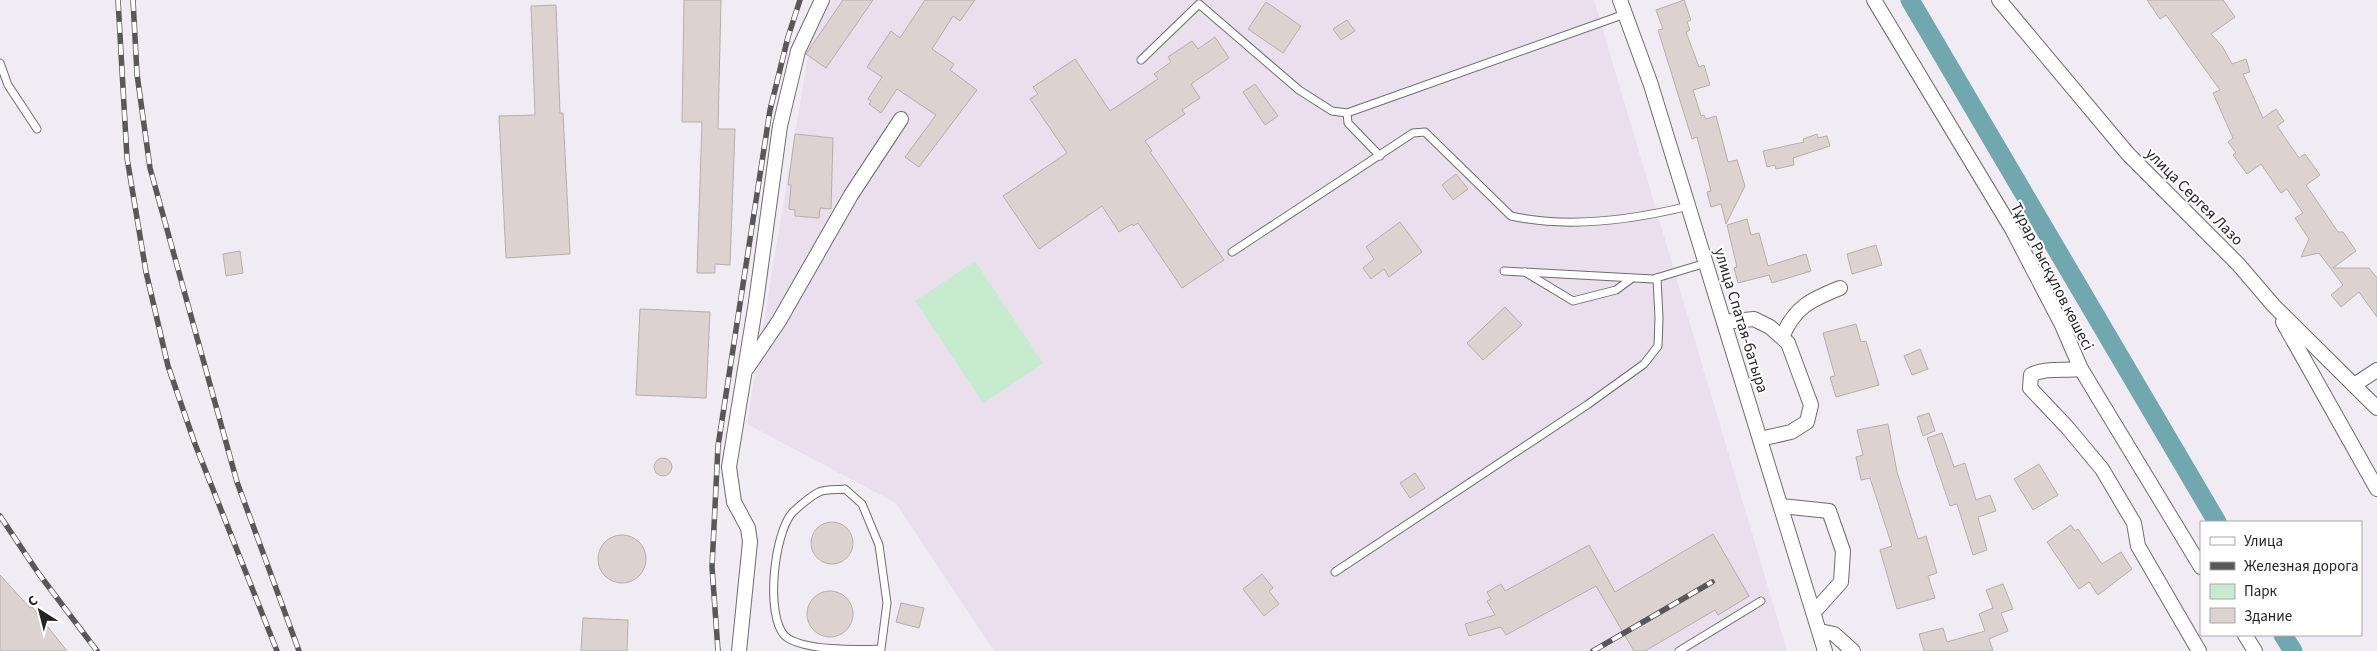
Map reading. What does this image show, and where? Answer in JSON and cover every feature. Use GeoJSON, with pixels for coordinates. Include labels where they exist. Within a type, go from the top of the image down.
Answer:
{"type":"FeatureCollection","features":[{"type":"Feature","properties":{"kind":"street"},"geometry":{"type":"LineString","coordinates":[[738,651],[750,542],[748,528],[734,502],[729,467],[780,126],[798,50],[822,0]]}},
{"type":"Feature","properties":{"kind":"street","name":"улица Спатая-батыра"},"geometry":{"type":"LineString","coordinates":[[1620,0],[1651,85],[1825,651]]}},
{"type":"Feature","properties":{"kind":"street","name":"Тұрар Рысқұлов көшесі"},"geometry":{"type":"LineString","coordinates":[[1874,0],[2012,229],[2062,325],[2081,369],[2200,565]]}},
{"type":"Feature","properties":{"kind":"street","name":"улица Сергея Лазо"},"geometry":{"type":"LineString","coordinates":[[1999,0],[2128,154],[2238,264],[2274,306],[2377,408]]}},
{"type":"Feature","properties":{"kind":"street"},"geometry":{"type":"LineString","coordinates":[[744,373],[779,321],[851,195],[901,119]]}},
{"type":"Feature","properties":{"kind":"street"},"geometry":{"type":"LineString","coordinates":[[1782,337],[1790,318],[1813,299],[1840,288]]}},
{"type":"Feature","properties":{"kind":"street"},"geometry":{"type":"LineString","coordinates":[[2274,306],[2377,489]]}},
{"type":"Feature","properties":{"kind":"street"},"geometry":{"type":"LineString","coordinates":[[1724,322],[1754,319],[1770,327],[1782,337],[1788,343],[1811,405],[1807,422],[1791,432],[1760,439]]}},
{"type":"Feature","properties":{"kind":"street"},"geometry":{"type":"LineString","coordinates":[[2081,369],[2061,371],[2042,369],[2032,375],[2030,388],[2067,427],[2102,469],[2134,523],[2138,546],[2199,651]]}},
{"type":"Feature","properties":{"kind":"street"},"geometry":{"type":"LineString","coordinates":[[2354,385],[2377,370]]}},
{"type":"Feature","properties":{"kind":"street"},"geometry":{"type":"LineString","coordinates":[[1781,506],[1829,511],[1842,551],[1841,582],[1814,612]]}},
{"type":"Feature","properties":{"kind":"street"},"geometry":{"type":"LineString","coordinates":[[1820,631],[1834,634],[1853,651]]}},
{"type":"Feature","properties":{"kind":"street"},"geometry":{"type":"LineString","coordinates":[[2245,636],[2255,651]]}},
{"type":"Feature","properties":{"kind":"lane"},"geometry":{"type":"LineString","coordinates":[[1141,60],[1199,4],[1299,90],[1332,111],[1347,113],[1625,14]]}},
{"type":"Feature","properties":{"kind":"lane"},"geometry":{"type":"LineString","coordinates":[[0,63],[8,85],[37,129]]}},
{"type":"Feature","properties":{"kind":"lane"},"geometry":{"type":"LineString","coordinates":[[1347,113],[1348,123],[1380,156]]}},
{"type":"Feature","properties":{"kind":"lane"},"geometry":{"type":"LineString","coordinates":[[1232,252],[1380,156],[1412,133],[1425,132],[1512,216],[1530,220],[1606,220],[1643,217],[1688,206]]}},
{"type":"Feature","properties":{"kind":"lane"},"geometry":{"type":"LineString","coordinates":[[1504,271],[1656,278],[1706,264]]}},
{"type":"Feature","properties":{"kind":"lane"},"geometry":{"type":"LineString","coordinates":[[1525,272],[1573,301],[1593,298],[1616,290],[1632,278]]}},
{"type":"Feature","properties":{"kind":"lane"},"geometry":{"type":"LineString","coordinates":[[1335,572],[1587,406],[1644,364],[1658,346],[1660,318],[1656,278]]}},
{"type":"Feature","properties":{"kind":"lane"},"geometry":{"type":"LineString","coordinates":[[846,489],[862,504],[879,545],[887,603],[880,650],[824,648],[800,644],[785,637],[774,619],[774,587],[778,541],[792,514],[820,492],[846,489]]}},
{"type":"Feature","properties":{"kind":"lane"},"geometry":{"type":"LineString","coordinates":[[1679,651],[1761,601]]}},
{"type":"Feature","properties":{"kind":"shaded area"},"geometry":{"type":"Polygon","coordinates":[[[832,0],[1594,0],[1787,651],[994,651],[896,503],[747,424],[810,43],[832,0]]]}},
{"type":"Feature","properties":{"kind":"green space"},"geometry":{"type":"Polygon","coordinates":[[[975,261],[1043,363],[983,403],[915,301],[975,261]]]}},
{"type":"Feature","properties":{"kind":"building"},"geometry":{"type":"Polygon","coordinates":[[[684,0],[721,0],[718,129],[735,129],[730,265],[715,264],[715,273],[697,273],[702,122],[682,122],[684,0]]]}},
{"type":"Feature","properties":{"kind":"building"},"geometry":{"type":"Polygon","coordinates":[[[843,0],[873,0],[826,68],[806,54],[843,0]]]}},
{"type":"Feature","properties":{"kind":"building"},"geometry":{"type":"Polygon","coordinates":[[[925,0],[975,0],[960,21],[953,16],[932,49],[954,64],[950,70],[977,90],[919,167],[905,157],[936,115],[897,89],[881,113],[869,104],[871,101],[868,99],[882,77],[867,67],[891,31],[900,38],[925,0]]]}},
{"type":"Feature","properties":{"kind":"building"},"geometry":{"type":"Polygon","coordinates":[[[1684,0],[1691,20],[1687,22],[1690,30],[1686,32],[1699,67],[1704,65],[1710,85],[1693,90],[1701,116],[1704,115],[1706,119],[1716,116],[1728,162],[1737,160],[1745,186],[1726,224],[1721,204],[1711,207],[1707,192],[1711,191],[1697,137],[1692,139],[1658,30],[1663,29],[1656,10],[1684,0]]]}},
{"type":"Feature","properties":{"kind":"building"},"geometry":{"type":"Polygon","coordinates":[[[2147,0],[2223,0],[2235,17],[2211,34],[2222,46],[2232,64],[2246,59],[2250,72],[2243,74],[2263,118],[2276,109],[2284,121],[2277,126],[2299,158],[2305,154],[2320,175],[2306,185],[2338,232],[2343,232],[2356,251],[2333,268],[2369,268],[2377,278],[2377,317],[2359,292],[2341,307],[2331,295],[2343,285],[2319,253],[2301,257],[2309,239],[2295,218],[2303,213],[2287,189],[2281,193],[2261,164],[2247,174],[2233,155],[2236,153],[2228,142],[2233,138],[2213,93],[2220,90],[2166,15],[2160,19],[2147,0]]]}},
{"type":"Feature","properties":{"kind":"building"},"geometry":{"type":"Polygon","coordinates":[[[1266,2],[1301,26],[1283,53],[1248,29],[1266,2]]]}},
{"type":"Feature","properties":{"kind":"building"},"geometry":{"type":"Polygon","coordinates":[[[556,5],[560,113],[563,113],[570,254],[506,258],[499,116],[535,115],[531,6],[556,5]]]}},
{"type":"Feature","properties":{"kind":"building"},"geometry":{"type":"Polygon","coordinates":[[[1347,20],[1355,31],[1341,40],[1333,29],[1347,20]]]}},
{"type":"Feature","properties":{"kind":"building"},"geometry":{"type":"Polygon","coordinates":[[[1215,37],[1229,58],[1191,84],[1200,98],[1182,110],[1185,114],[1145,141],[1152,151],[1150,152],[1224,260],[1182,288],[1138,223],[1133,226],[1132,224],[1119,232],[1102,206],[1039,249],[1003,196],[1067,153],[1030,99],[1038,94],[1033,87],[1075,59],[1110,111],[1158,79],[1154,74],[1171,62],[1168,57],[1192,41],[1198,49],[1215,37]]]}},
{"type":"Feature","properties":{"kind":"building"},"geometry":{"type":"Polygon","coordinates":[[[1255,84],[1278,116],[1265,125],[1243,92],[1255,84]]]}},
{"type":"Feature","properties":{"kind":"building"},"geometry":{"type":"Polygon","coordinates":[[[795,134],[833,138],[831,209],[820,208],[819,218],[795,216],[795,210],[789,209],[791,185],[788,185],[795,134]]]}},
{"type":"Feature","properties":{"kind":"building"},"geometry":{"type":"Polygon","coordinates":[[[1817,134],[1818,138],[1827,136],[1830,146],[1793,158],[1794,165],[1776,169],[1775,165],[1767,167],[1763,151],[1804,142],[1803,139],[1817,134]]]}},
{"type":"Feature","properties":{"kind":"building"},"geometry":{"type":"Polygon","coordinates":[[[1456,174],[1468,189],[1453,200],[1442,185],[1456,174]]]}},
{"type":"Feature","properties":{"kind":"building"},"geometry":{"type":"Polygon","coordinates":[[[1747,219],[1751,235],[1759,233],[1768,266],[1806,254],[1811,271],[1772,283],[1769,275],[1738,283],[1734,268],[1737,267],[1727,225],[1747,219]]]}},
{"type":"Feature","properties":{"kind":"building"},"geometry":{"type":"Polygon","coordinates":[[[1400,222],[1422,252],[1389,277],[1384,269],[1371,279],[1363,268],[1374,259],[1366,247],[1400,222]]]}},
{"type":"Feature","properties":{"kind":"building"},"geometry":{"type":"Polygon","coordinates":[[[1876,245],[1882,265],[1852,274],[1847,254],[1876,245]]]}},
{"type":"Feature","properties":{"kind":"building"},"geometry":{"type":"Polygon","coordinates":[[[240,251],[243,273],[226,276],[223,254],[240,251]]]}},
{"type":"Feature","properties":{"kind":"building"},"geometry":{"type":"Polygon","coordinates":[[[1505,307],[1522,325],[1483,360],[1467,343],[1505,307]]]}},
{"type":"Feature","properties":{"kind":"building"},"geometry":{"type":"Polygon","coordinates":[[[640,309],[710,312],[706,398],[636,395],[640,309]]]}},
{"type":"Feature","properties":{"kind":"building"},"geometry":{"type":"Polygon","coordinates":[[[1856,324],[1861,342],[1866,341],[1879,385],[1836,397],[1830,377],[1835,376],[1823,333],[1856,324]]]}},
{"type":"Feature","properties":{"kind":"building"},"geometry":{"type":"Polygon","coordinates":[[[1920,349],[1928,369],[1912,375],[1904,356],[1920,349]]]}},
{"type":"Feature","properties":{"kind":"building"},"geometry":{"type":"Polygon","coordinates":[[[1929,413],[1935,431],[1923,436],[1917,417],[1929,413]]]}},
{"type":"Feature","properties":{"kind":"building"},"geometry":{"type":"Polygon","coordinates":[[[1888,424],[1897,472],[1918,539],[1926,536],[1937,573],[1928,576],[1935,598],[1897,609],[1880,550],[1892,546],[1870,478],[1861,480],[1856,457],[1863,455],[1857,430],[1888,424]]]}},
{"type":"Feature","properties":{"kind":"building"},"geometry":{"type":"Polygon","coordinates":[[[1942,433],[1954,467],[1965,463],[1976,500],[1990,495],[1996,511],[1978,517],[1987,550],[1973,555],[1957,504],[1950,506],[1927,438],[1942,433]]]}},
{"type":"Feature","properties":{"kind":"building"},"geometry":{"type":"Polygon","coordinates":[[[663,458],[671,463],[672,467],[667,475],[663,476],[655,471],[654,467],[659,459],[663,458]]]}},
{"type":"Feature","properties":{"kind":"building"},"geometry":{"type":"Polygon","coordinates":[[[2039,464],[2058,495],[2033,510],[2014,479],[2039,464]]]}},
{"type":"Feature","properties":{"kind":"building"},"geometry":{"type":"Polygon","coordinates":[[[1415,473],[1425,488],[1410,498],[1400,483],[1415,473]]]}},
{"type":"Feature","properties":{"kind":"building"},"geometry":{"type":"Polygon","coordinates":[[[828,522],[836,522],[847,528],[853,543],[847,558],[836,564],[828,564],[817,558],[811,547],[811,539],[817,528],[828,522]]]}},
{"type":"Feature","properties":{"kind":"building"},"geometry":{"type":"Polygon","coordinates":[[[2071,525],[2075,531],[2078,529],[2102,564],[2121,552],[2132,569],[2098,595],[2089,582],[2079,589],[2047,542],[2071,525]]]}},
{"type":"Feature","properties":{"kind":"building"},"geometry":{"type":"Polygon","coordinates":[[[1713,534],[1749,596],[1718,615],[1715,610],[1645,651],[1634,651],[1596,586],[1506,635],[1501,627],[1469,636],[1465,624],[1495,615],[1487,601],[1491,599],[1487,592],[1501,584],[1505,591],[1589,545],[1615,592],[1713,534]]]}},
{"type":"Feature","properties":{"kind":"building"},"geometry":{"type":"Polygon","coordinates":[[[622,535],[631,537],[639,542],[644,550],[646,559],[644,568],[639,576],[631,581],[622,583],[613,581],[605,576],[600,568],[598,559],[600,550],[605,542],[613,537],[622,535]]]}},
{"type":"Feature","properties":{"kind":"building"},"geometry":{"type":"Polygon","coordinates":[[[1262,574],[1273,588],[1269,591],[1279,604],[1264,616],[1243,589],[1262,574]]]}},
{"type":"Feature","properties":{"kind":"building"},"geometry":{"type":"Polygon","coordinates":[[[0,575],[30,608],[32,607],[67,651],[0,651],[0,575]]]}},
{"type":"Feature","properties":{"kind":"building"},"geometry":{"type":"Polygon","coordinates":[[[2003,584],[2013,609],[2001,613],[2008,631],[1989,639],[1993,651],[1924,651],[1919,634],[1943,628],[1947,642],[1985,631],[1979,614],[1993,608],[1986,590],[2003,584]]]}},
{"type":"Feature","properties":{"kind":"building"},"geometry":{"type":"Polygon","coordinates":[[[830,591],[843,595],[849,601],[853,614],[849,627],[843,633],[830,637],[817,633],[811,627],[807,614],[811,601],[817,595],[830,591]]]}},
{"type":"Feature","properties":{"kind":"building"},"geometry":{"type":"Polygon","coordinates":[[[901,603],[924,608],[919,628],[896,622],[901,603]]]}},
{"type":"Feature","properties":{"kind":"building"},"geometry":{"type":"Polygon","coordinates":[[[583,618],[628,620],[627,651],[581,651],[583,618]]]}},
{"type":"Feature","properties":{"kind":"waterway"},"geometry":{"type":"LineString","coordinates":[[1910,0],[2216,521]]}},
{"type":"Feature","properties":{"kind":"waterway"},"geometry":{"type":"LineString","coordinates":[[2284,636],[2293,651]]}},
{"type":"Feature","properties":{"kind":"railway"},"geometry":{"type":"LineString","coordinates":[[118,0],[127,158],[146,272],[168,366],[195,444],[277,651]]}},
{"type":"Feature","properties":{"kind":"railway"},"geometry":{"type":"LineString","coordinates":[[133,0],[137,74],[150,168],[237,482],[299,651]]}},
{"type":"Feature","properties":{"kind":"railway"},"geometry":{"type":"LineString","coordinates":[[718,651],[712,567],[718,446],[770,110],[788,37],[800,0]]}},
{"type":"Feature","properties":{"kind":"railway"},"geometry":{"type":"LineString","coordinates":[[0,516],[39,574],[97,651]]}},
{"type":"Feature","properties":{"kind":"railway"},"geometry":{"type":"LineString","coordinates":[[1593,651],[1712,582]]}}]}
